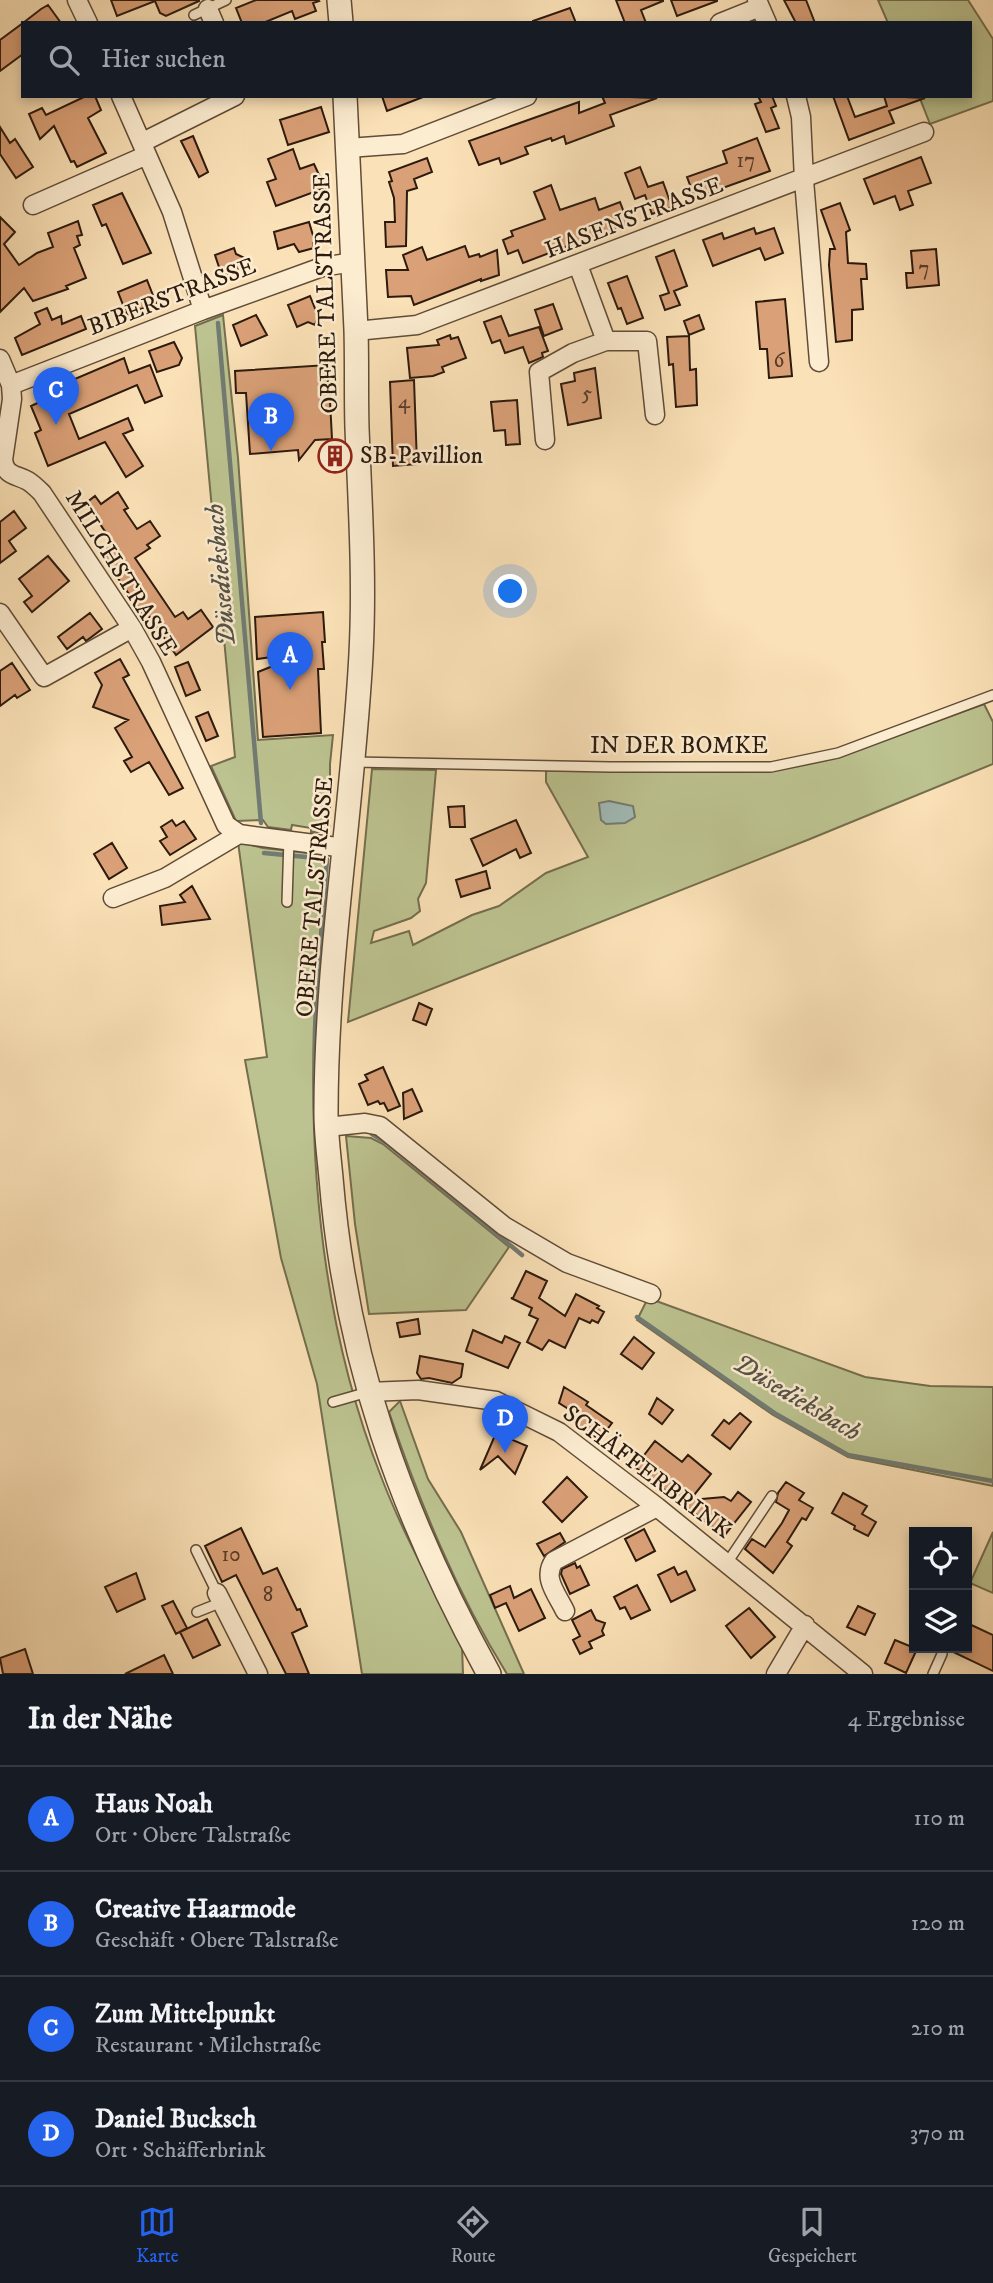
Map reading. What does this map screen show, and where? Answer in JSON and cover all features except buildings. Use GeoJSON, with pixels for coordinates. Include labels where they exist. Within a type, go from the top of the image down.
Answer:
{"type":"FeatureCollection","features":[{"type":"Feature","properties":{"kind":"street"},"geometry":{"type":"LineString","coordinates":[[77,0],[87,21]]}},
{"type":"Feature","properties":{"kind":"street"},"geometry":{"type":"LineString","coordinates":[[339,0],[341,21]]}},
{"type":"Feature","properties":{"kind":"street"},"geometry":{"type":"LineString","coordinates":[[726,21],[761,10]]}},
{"type":"Feature","properties":{"kind":"street"},"geometry":{"type":"LineString","coordinates":[[122,98],[172,212],[203,310]]}},
{"type":"Feature","properties":{"kind":"street"},"geometry":{"type":"LineString","coordinates":[[33,205],[145,148],[232,98]]}},
{"type":"Feature","properties":{"kind":"street","name":"OBERE TALSTRASSE"},"geometry":{"type":"LineString","coordinates":[[345,98],[362,513],[361,650],[354,762],[335,941],[328,1045],[327,1126],[333,1207],[343,1285],[368,1392],[403,1496],[451,1604],[489,1674]]}},
{"type":"Feature","properties":{"kind":"street"},"geometry":{"type":"LineString","coordinates":[[348,148],[403,144],[522,98]]}},
{"type":"Feature","properties":{"kind":"street"},"geometry":{"type":"LineString","coordinates":[[796,98],[801,117],[803,180],[819,362]]}},
{"type":"Feature","properties":{"kind":"street","name":"HASENSTRASSE"},"geometry":{"type":"LineString","coordinates":[[356,331],[417,325],[924,132]]}},
{"type":"Feature","properties":{"kind":"street","name":"BIBERSTRASSE"},"geometry":{"type":"LineString","coordinates":[[11,385],[322,267],[353,262]]}},
{"type":"Feature","properties":{"kind":"street"},"geometry":{"type":"LineString","coordinates":[[578,265],[606,341]]}},
{"type":"Feature","properties":{"kind":"street"},"geometry":{"type":"LineString","coordinates":[[545,440],[539,372],[573,352],[606,341],[647,341],[655,415]]}},
{"type":"Feature","properties":{"kind":"street","name":"MILCHSTRASSE"},"geometry":{"type":"LineString","coordinates":[[0,359],[11,385],[12,399],[3,460],[4,475],[29,482],[42,493],[132,628],[151,662],[218,810],[226,825],[239,834]]}},
{"type":"Feature","properties":{"kind":"street"},"geometry":{"type":"LineString","coordinates":[[0,613],[44,677],[132,628]]}},
{"type":"Feature","properties":{"kind":"street"},"geometry":{"type":"LineString","coordinates":[[113,898],[165,878],[239,834],[345,848]]}},
{"type":"Feature","properties":{"kind":"street"},"geometry":{"type":"LineString","coordinates":[[327,1126],[365,1123],[380,1126],[504,1226],[567,1263],[651,1294]]}},
{"type":"Feature","properties":{"kind":"street","name":"SCHÄFFERBRINK"},"geometry":{"type":"LineString","coordinates":[[368,1392],[418,1390],[496,1401],[559,1432],[657,1507],[863,1674]]}},
{"type":"Feature","properties":{"kind":"street"},"geometry":{"type":"LineString","coordinates":[[565,1611],[548,1577],[548,1570],[554,1561],[657,1507]]}},
{"type":"Feature","properties":{"kind":"street"},"geometry":{"type":"LineString","coordinates":[[219,1597],[258,1674]]}},
{"type":"Feature","properties":{"kind":"street"},"geometry":{"type":"LineString","coordinates":[[776,1674],[805,1625]]}},
{"type":"Feature","properties":{"kind":"lane"},"geometry":{"type":"LineString","coordinates":[[205,16],[226,0]]}},
{"type":"Feature","properties":{"kind":"lane","name":"IN DER BOMKE"},"geometry":{"type":"LineString","coordinates":[[354,762],[610,767],[771,766],[838,753],[993,695]]}},
{"type":"Feature","properties":{"kind":"lane"},"geometry":{"type":"LineString","coordinates":[[287,902],[289,839]]}},
{"type":"Feature","properties":{"kind":"lane"},"geometry":{"type":"LineString","coordinates":[[333,1402],[368,1392]]}},
{"type":"Feature","properties":{"kind":"lane"},"geometry":{"type":"LineString","coordinates":[[727,1563],[772,1496]]}},
{"type":"Feature","properties":{"kind":"lane"},"geometry":{"type":"LineString","coordinates":[[196,1550],[219,1597],[197,1612]]}},
{"type":"Feature","properties":{"kind":"lane"},"geometry":{"type":"LineString","coordinates":[[933,1674],[942,1654]]}},
{"type":"Feature","properties":{"kind":"green space"},"geometry":{"type":"Polygon","coordinates":[[[878,0],[968,0],[993,39],[993,101],[930,124],[920,98],[972,98],[972,21],[887,21],[878,0]]]}},
{"type":"Feature","properties":{"kind":"green space"},"geometry":{"type":"Polygon","coordinates":[[[223,315],[238,458],[258,740],[333,735],[330,826],[319,832],[292,825],[291,830],[268,827],[263,820],[236,821],[211,766],[235,757],[195,326],[223,315]]]}},
{"type":"Feature","properties":{"kind":"green space"},"geometry":{"type":"Polygon","coordinates":[[[984,704],[993,722],[993,764],[348,1022],[372,769],[436,770],[426,883],[418,899],[420,911],[411,918],[374,931],[371,943],[409,931],[413,945],[472,915],[499,906],[546,873],[588,857],[546,782],[546,770],[771,771],[856,750],[984,704]]]}},
{"type":"Feature","properties":{"kind":"green space"},"geometry":{"type":"Polygon","coordinates":[[[238,842],[263,848],[326,855],[315,1008],[313,1087],[325,1258],[347,1371],[363,1425],[400,1521],[462,1646],[463,1674],[362,1674],[317,1384],[281,1258],[245,1060],[267,1057],[238,842]]]}},
{"type":"Feature","properties":{"kind":"green space"},"geometry":{"type":"Polygon","coordinates":[[[346,1136],[371,1138],[383,1144],[509,1247],[466,1310],[369,1314],[355,1224],[346,1136]]]}},
{"type":"Feature","properties":{"kind":"green space"},"geometry":{"type":"Polygon","coordinates":[[[648,1298],[865,1377],[930,1386],[993,1387],[993,1486],[848,1457],[773,1415],[637,1320],[648,1298]]]}},
{"type":"Feature","properties":{"kind":"green space"},"geometry":{"type":"Polygon","coordinates":[[[400,1401],[428,1479],[461,1532],[524,1674],[507,1674],[471,1611],[440,1546],[389,1412],[400,1401]]]}},
{"type":"Feature","properties":{"kind":"green space"},"geometry":{"type":"Polygon","coordinates":[[[993,1532],[993,1593],[972,1584],[993,1532]]]}},
{"type":"Feature","properties":{"kind":"water"},"geometry":{"type":"Polygon","coordinates":[[[609,801],[633,806],[635,817],[625,823],[606,824],[601,820],[599,803],[609,801]]]}},
{"type":"Feature","properties":{"kind":"waterway","name":"Düsedieksbach"},"geometry":{"type":"LineString","coordinates":[[218,323],[261,823]]}},
{"type":"Feature","properties":{"kind":"waterway","name":"Düsedieksbach"},"geometry":{"type":"LineString","coordinates":[[264,853],[327,859],[315,1029],[315,1110]]}},
{"type":"Feature","properties":{"kind":"waterway","name":"Düsedieksbach"},"geometry":{"type":"LineString","coordinates":[[372,1134],[387,1143],[522,1255]]}},
{"type":"Feature","properties":{"kind":"waterway","name":"Düsedieksbach"},"geometry":{"type":"LineString","coordinates":[[637,1317],[776,1414],[848,1455],[993,1481]]}},
{"type":"Feature","properties":{"kind":"place","name":"Zum Mittelpunkt"},"geometry":{"type":"Point","coordinates":[56,425]}},
{"type":"Feature","properties":{"kind":"place","name":"Creative Haarmode"},"geometry":{"type":"Point","coordinates":[271,451]}},
{"type":"Feature","properties":{"kind":"place","name":"SB-Pavillion"},"geometry":{"type":"Point","coordinates":[335,456]}},
{"type":"Feature","properties":{"kind":"place","name":"Haus Noah"},"geometry":{"type":"Point","coordinates":[290,690]}},
{"type":"Feature","properties":{"kind":"place","name":"Daniel Bucksch"},"geometry":{"type":"Point","coordinates":[505,1453]}}]}
